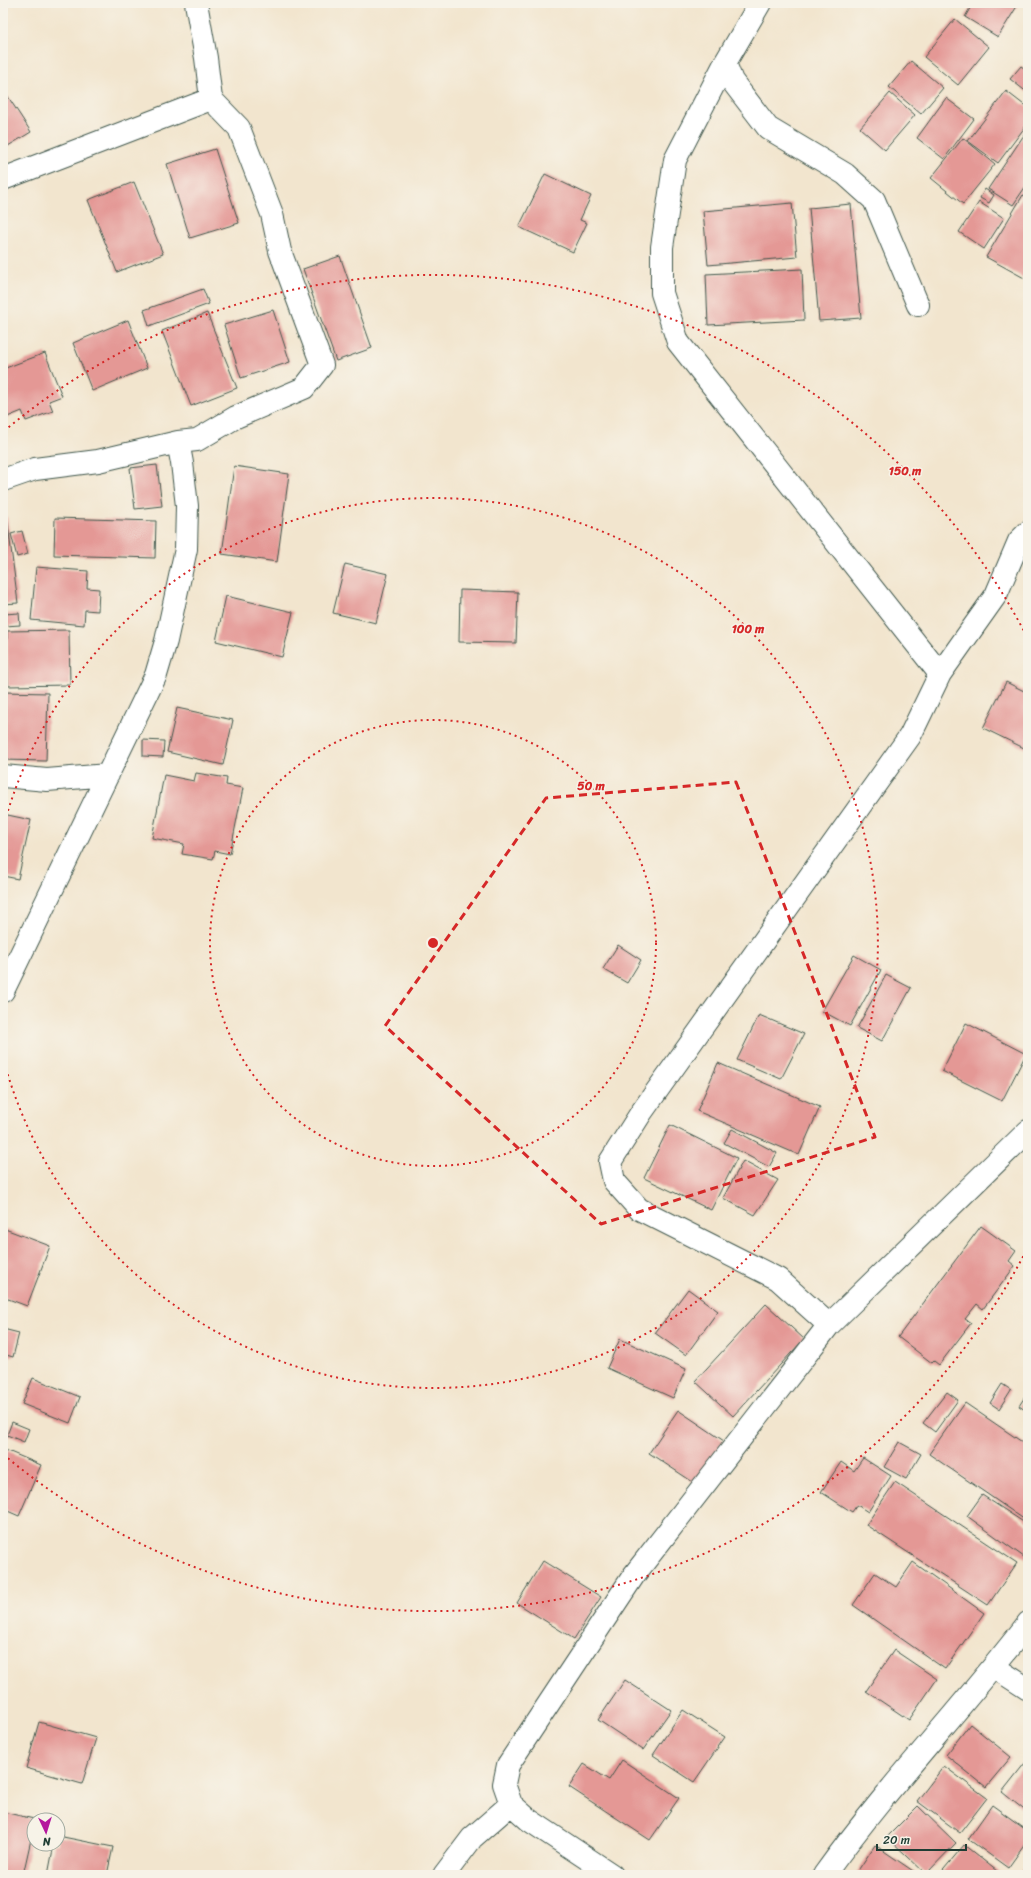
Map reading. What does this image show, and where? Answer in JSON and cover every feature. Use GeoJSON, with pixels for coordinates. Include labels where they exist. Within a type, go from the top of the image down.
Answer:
{"type":"FeatureCollection","features":[{"type":"Feature","properties":{"kind":"street"},"geometry":{"type":"LineString","coordinates":[[3,480],[35,469],[98,461],[178,442],[197,440],[236,418],[304,388],[322,365],[280,251],[272,214],[239,128],[211,99],[206,58],[196,3]]}},
{"type":"Feature","properties":{"kind":"street"},"geometry":{"type":"LineString","coordinates":[[760,3],[725,63],[675,160],[662,247],[662,293],[678,342],[940,674]]}},
{"type":"Feature","properties":{"kind":"street"},"geometry":{"type":"LineString","coordinates":[[725,63],[732,81],[768,128],[845,174],[874,200],[918,305]]}},
{"type":"Feature","properties":{"kind":"street"},"geometry":{"type":"LineString","coordinates":[[3,179],[211,99]]}},
{"type":"Feature","properties":{"kind":"street"},"geometry":{"type":"LineString","coordinates":[[3,991],[156,675],[166,640],[186,549],[187,506],[178,442]]}},
{"type":"Feature","properties":{"kind":"street"},"geometry":{"type":"LineString","coordinates":[[829,1325],[778,1279],[639,1209],[614,1181],[610,1162],[641,1113],[910,736],[940,674],[996,595],[1019,541],[1028,532]]}},
{"type":"Feature","properties":{"kind":"street"},"geometry":{"type":"LineString","coordinates":[[3,776],[47,780],[108,775]]}},
{"type":"Feature","properties":{"kind":"street"},"geometry":{"type":"LineString","coordinates":[[612,1875],[529,1820],[511,1804],[504,1784],[508,1765],[629,1582],[829,1325],[1028,1132]]}},
{"type":"Feature","properties":{"kind":"street"},"geometry":{"type":"LineString","coordinates":[[1006,1153],[1028,1154]]}},
{"type":"Feature","properties":{"kind":"street"},"geometry":{"type":"LineString","coordinates":[[824,1875],[855,1832],[994,1667],[1028,1623]]}},
{"type":"Feature","properties":{"kind":"street"},"geometry":{"type":"LineString","coordinates":[[994,1667],[1028,1689]]}},
{"type":"Feature","properties":{"kind":"street"},"geometry":{"type":"LineString","coordinates":[[444,1875],[472,1838],[511,1804]]}},
{"type":"Feature","properties":{"kind":"highlighted area"},"geometry":{"type":"Polygon","coordinates":[[[736,782],[875,1137],[601,1224],[385,1026],[546,798],[736,782]]]}},
{"type":"Feature","properties":{"kind":"building"},"geometry":{"type":"Polygon","coordinates":[[[973,3],[1019,3],[998,37],[965,17],[973,3]]]}},
{"type":"Feature","properties":{"kind":"building"},"geometry":{"type":"Polygon","coordinates":[[[955,19],[989,47],[958,85],[924,57],[955,19]]]}},
{"type":"Feature","properties":{"kind":"building"},"geometry":{"type":"Polygon","coordinates":[[[911,61],[943,88],[921,114],[889,87],[911,61]]]}},
{"type":"Feature","properties":{"kind":"building"},"geometry":{"type":"Polygon","coordinates":[[[1021,66],[1028,71],[1028,93],[1010,79],[1021,66]]]}},
{"type":"Feature","properties":{"kind":"building"},"geometry":{"type":"Polygon","coordinates":[[[3,89],[31,132],[3,149],[3,89]]]}},
{"type":"Feature","properties":{"kind":"building"},"geometry":{"type":"Polygon","coordinates":[[[1006,91],[1028,108],[1028,123],[998,163],[968,141],[1006,91]]]}},
{"type":"Feature","properties":{"kind":"building"},"geometry":{"type":"Polygon","coordinates":[[[890,93],[915,115],[885,150],[860,128],[890,93]]]}},
{"type":"Feature","properties":{"kind":"building"},"geometry":{"type":"Polygon","coordinates":[[[946,98],[974,119],[944,159],[917,138],[946,98]]]}},
{"type":"Feature","properties":{"kind":"building"},"geometry":{"type":"Polygon","coordinates":[[[1024,135],[1028,138],[1028,183],[1013,205],[988,189],[1024,135]]]}},
{"type":"Feature","properties":{"kind":"building"},"geometry":{"type":"Polygon","coordinates":[[[963,138],[995,164],[963,204],[931,178],[963,138]]]}},
{"type":"Feature","properties":{"kind":"building"},"geometry":{"type":"Polygon","coordinates":[[[215,149],[239,223],[190,238],[167,164],[215,149]]]}},
{"type":"Feature","properties":{"kind":"building"},"geometry":{"type":"Polygon","coordinates":[[[545,174],[591,196],[580,220],[587,223],[573,252],[519,227],[545,174]]]}},
{"type":"Feature","properties":{"kind":"building"},"geometry":{"type":"Polygon","coordinates":[[[134,182],[163,254],[117,272],[88,200],[134,182]]]}},
{"type":"Feature","properties":{"kind":"building"},"geometry":{"type":"Polygon","coordinates":[[[985,189],[994,195],[989,203],[980,198],[985,189]]]}},
{"type":"Feature","properties":{"kind":"building"},"geometry":{"type":"Polygon","coordinates":[[[1023,195],[1028,198],[1028,276],[1026,279],[986,257],[1023,195]]]}},
{"type":"Feature","properties":{"kind":"building"},"geometry":{"type":"Polygon","coordinates":[[[979,202],[1004,218],[984,249],[959,232],[979,202]]]}},
{"type":"Feature","properties":{"kind":"building"},"geometry":{"type":"Polygon","coordinates":[[[792,203],[797,257],[708,265],[703,211],[792,203]]]}},
{"type":"Feature","properties":{"kind":"building"},"geometry":{"type":"Polygon","coordinates":[[[851,204],[861,318],[819,321],[809,208],[851,204]]]}},
{"type":"Feature","properties":{"kind":"building"},"geometry":{"type":"Polygon","coordinates":[[[340,256],[372,348],[336,361],[303,269],[340,256]]]}},
{"type":"Feature","properties":{"kind":"building"},"geometry":{"type":"Polygon","coordinates":[[[802,269],[804,320],[708,325],[706,274],[802,269]]]}},
{"type":"Feature","properties":{"kind":"building"},"geometry":{"type":"Polygon","coordinates":[[[203,289],[209,304],[149,326],[144,310],[203,289]]]}},
{"type":"Feature","properties":{"kind":"building"},"geometry":{"type":"Polygon","coordinates":[[[273,310],[290,362],[241,378],[224,325],[273,310]]]}},
{"type":"Feature","properties":{"kind":"building"},"geometry":{"type":"Polygon","coordinates":[[[207,313],[237,388],[191,406],[162,331],[207,313]]]}},
{"type":"Feature","properties":{"kind":"building"},"geometry":{"type":"Polygon","coordinates":[[[128,320],[147,368],[92,391],[73,343],[128,320]]]}},
{"type":"Feature","properties":{"kind":"building"},"geometry":{"type":"Polygon","coordinates":[[[45,353],[62,396],[49,401],[53,411],[26,421],[22,411],[5,418],[3,412],[3,369],[45,353]]]}},
{"type":"Feature","properties":{"kind":"building"},"geometry":{"type":"Polygon","coordinates":[[[157,465],[162,506],[135,509],[130,468],[157,465]]]}},
{"type":"Feature","properties":{"kind":"building"},"geometry":{"type":"Polygon","coordinates":[[[234,466],[289,474],[277,562],[222,554],[234,466]]]}},
{"type":"Feature","properties":{"kind":"building"},"geometry":{"type":"Polygon","coordinates":[[[3,517],[7,517],[18,603],[3,604],[3,517]]]}},
{"type":"Feature","properties":{"kind":"building"},"geometry":{"type":"Polygon","coordinates":[[[55,518],[156,521],[155,558],[54,555],[55,518]]]}},
{"type":"Feature","properties":{"kind":"building"},"geometry":{"type":"Polygon","coordinates":[[[22,531],[28,554],[17,557],[11,534],[22,531]]]}},
{"type":"Feature","properties":{"kind":"building"},"geometry":{"type":"Polygon","coordinates":[[[345,564],[388,574],[376,623],[333,613],[345,564]]]}},
{"type":"Feature","properties":{"kind":"building"},"geometry":{"type":"Polygon","coordinates":[[[36,567],[88,571],[87,588],[99,589],[98,611],[85,610],[84,625],[31,620],[36,567]]]}},
{"type":"Feature","properties":{"kind":"building"},"geometry":{"type":"Polygon","coordinates":[[[460,590],[518,592],[516,643],[459,642],[460,590]]]}},
{"type":"Feature","properties":{"kind":"building"},"geometry":{"type":"Polygon","coordinates":[[[226,596],[293,612],[282,657],[216,641],[226,596]]]}},
{"type":"Feature","properties":{"kind":"building"},"geometry":{"type":"Polygon","coordinates":[[[19,613],[20,625],[5,626],[4,614],[19,613]]]}},
{"type":"Feature","properties":{"kind":"building"},"geometry":{"type":"Polygon","coordinates":[[[69,630],[70,685],[8,686],[7,631],[69,630]]]}},
{"type":"Feature","properties":{"kind":"building"},"geometry":{"type":"Polygon","coordinates":[[[1006,682],[1028,693],[1028,750],[983,728],[1006,682]]]}},
{"type":"Feature","properties":{"kind":"building"},"geometry":{"type":"Polygon","coordinates":[[[3,692],[48,693],[46,761],[3,760],[3,692]]]}},
{"type":"Feature","properties":{"kind":"building"},"geometry":{"type":"Polygon","coordinates":[[[177,708],[233,720],[223,765],[167,752],[177,708]]]}},
{"type":"Feature","properties":{"kind":"building"},"geometry":{"type":"Polygon","coordinates":[[[143,740],[164,741],[163,757],[143,756],[143,740]]]}},
{"type":"Feature","properties":{"kind":"building"},"geometry":{"type":"Polygon","coordinates":[[[196,773],[227,778],[226,785],[243,788],[230,854],[215,851],[213,859],[182,854],[184,844],[152,838],[164,775],[194,781],[196,773]]]}},
{"type":"Feature","properties":{"kind":"building"},"geometry":{"type":"Polygon","coordinates":[[[3,814],[31,820],[18,879],[3,876],[3,814]]]}},
{"type":"Feature","properties":{"kind":"building"},"geometry":{"type":"Polygon","coordinates":[[[618,945],[641,960],[627,983],[603,969],[618,945]]]}},
{"type":"Feature","properties":{"kind":"building"},"geometry":{"type":"Polygon","coordinates":[[[854,955],[881,970],[850,1026],[822,1011],[854,955]]]}},
{"type":"Feature","properties":{"kind":"building"},"geometry":{"type":"Polygon","coordinates":[[[886,975],[911,988],[882,1041],[857,1028],[886,975]]]}},
{"type":"Feature","properties":{"kind":"building"},"geometry":{"type":"Polygon","coordinates":[[[759,1015],[804,1034],[781,1079],[737,1060],[759,1015]]]}},
{"type":"Feature","properties":{"kind":"building"},"geometry":{"type":"Polygon","coordinates":[[[966,1023],[1026,1054],[1002,1101],[942,1071],[966,1023]]]}},
{"type":"Feature","properties":{"kind":"building"},"geometry":{"type":"Polygon","coordinates":[[[718,1063],[820,1107],[799,1155],[697,1111],[718,1063]]]}},
{"type":"Feature","properties":{"kind":"building"},"geometry":{"type":"Polygon","coordinates":[[[670,1125],[737,1158],[711,1210],[644,1178],[670,1125]]]}},
{"type":"Feature","properties":{"kind":"building"},"geometry":{"type":"Polygon","coordinates":[[[732,1129],[777,1153],[769,1167],[724,1143],[732,1129]]]}},
{"type":"Feature","properties":{"kind":"building"},"geometry":{"type":"Polygon","coordinates":[[[743,1161],[778,1180],[755,1215],[723,1198],[743,1161]]]}},
{"type":"Feature","properties":{"kind":"building"},"geometry":{"type":"Polygon","coordinates":[[[981,1226],[1016,1251],[1009,1261],[1015,1266],[983,1309],[977,1304],[965,1319],[971,1323],[939,1365],[934,1361],[932,1363],[898,1337],[981,1226]]]}},
{"type":"Feature","properties":{"kind":"building"},"geometry":{"type":"Polygon","coordinates":[[[5,1229],[50,1246],[27,1306],[3,1297],[3,1233],[5,1229]]]}},
{"type":"Feature","properties":{"kind":"building"},"geometry":{"type":"Polygon","coordinates":[[[688,1289],[718,1311],[686,1355],[655,1333],[688,1289]]]}},
{"type":"Feature","properties":{"kind":"building"},"geometry":{"type":"Polygon","coordinates":[[[766,1304],[804,1339],[733,1416],[695,1381],[766,1304]]]}},
{"type":"Feature","properties":{"kind":"building"},"geometry":{"type":"Polygon","coordinates":[[[3,1329],[19,1333],[13,1357],[3,1354],[3,1329]]]}},
{"type":"Feature","properties":{"kind":"building"},"geometry":{"type":"Polygon","coordinates":[[[620,1339],[686,1369],[673,1398],[607,1368],[620,1339]]]}},
{"type":"Feature","properties":{"kind":"building"},"geometry":{"type":"Polygon","coordinates":[[[33,1378],[80,1397],[70,1423],[22,1404],[33,1378]]]}},
{"type":"Feature","properties":{"kind":"building"},"geometry":{"type":"Polygon","coordinates":[[[1002,1384],[1011,1390],[999,1409],[990,1403],[1002,1384]]]}},
{"type":"Feature","properties":{"kind":"building"},"geometry":{"type":"Polygon","coordinates":[[[947,1392],[958,1400],[935,1432],[923,1423],[947,1392]]]}},
{"type":"Feature","properties":{"kind":"building"},"geometry":{"type":"Polygon","coordinates":[[[1028,1392],[1028,1412],[1019,1406],[1028,1392]]]}},
{"type":"Feature","properties":{"kind":"building"},"geometry":{"type":"Polygon","coordinates":[[[965,1403],[1028,1446],[1028,1522],[929,1454],[965,1403]]]}},
{"type":"Feature","properties":{"kind":"building"},"geometry":{"type":"Polygon","coordinates":[[[678,1410],[724,1441],[696,1484],[649,1453],[678,1410]]]}},
{"type":"Feature","properties":{"kind":"building"},"geometry":{"type":"Polygon","coordinates":[[[12,1422],[29,1429],[24,1442],[7,1435],[12,1422]]]}},
{"type":"Feature","properties":{"kind":"building"},"geometry":{"type":"Polygon","coordinates":[[[899,1442],[921,1454],[906,1479],[884,1467],[899,1442]]]}},
{"type":"Feature","properties":{"kind":"building"},"geometry":{"type":"Polygon","coordinates":[[[3,1449],[41,1465],[19,1516],[3,1509],[3,1449]]]}},
{"type":"Feature","properties":{"kind":"building"},"geometry":{"type":"Polygon","coordinates":[[[863,1458],[891,1476],[868,1512],[857,1505],[852,1512],[821,1492],[841,1462],[854,1471],[863,1458]]]}},
{"type":"Feature","properties":{"kind":"building"},"geometry":{"type":"Polygon","coordinates":[[[895,1482],[1017,1563],[988,1605],[866,1525],[895,1482]]]}},
{"type":"Feature","properties":{"kind":"building"},"geometry":{"type":"Polygon","coordinates":[[[982,1495],[1028,1525],[1028,1560],[967,1516],[982,1495]]]}},
{"type":"Feature","properties":{"kind":"building"},"geometry":{"type":"Polygon","coordinates":[[[543,1561],[601,1597],[574,1639],[517,1603],[543,1561]]]}},
{"type":"Feature","properties":{"kind":"building"},"geometry":{"type":"Polygon","coordinates":[[[913,1562],[984,1613],[945,1669],[853,1605],[875,1573],[896,1587],[913,1562]]]}},
{"type":"Feature","properties":{"kind":"building"},"geometry":{"type":"Polygon","coordinates":[[[894,1650],[937,1679],[909,1720],[866,1691],[894,1650]]]}},
{"type":"Feature","properties":{"kind":"building"},"geometry":{"type":"Polygon","coordinates":[[[625,1680],[671,1710],[643,1750],[598,1720],[625,1680]]]}},
{"type":"Feature","properties":{"kind":"building"},"geometry":{"type":"Polygon","coordinates":[[[683,1710],[725,1737],[694,1782],[653,1755],[683,1710]]]}},
{"type":"Feature","properties":{"kind":"building"},"geometry":{"type":"Polygon","coordinates":[[[39,1722],[96,1738],[82,1784],[26,1768],[39,1722]]]}},
{"type":"Feature","properties":{"kind":"building"},"geometry":{"type":"Polygon","coordinates":[[[970,1724],[1011,1757],[986,1787],[946,1755],[970,1724]]]}},
{"type":"Feature","properties":{"kind":"building"},"geometry":{"type":"Polygon","coordinates":[[[622,1760],[679,1798],[650,1840],[569,1787],[584,1764],[609,1780],[622,1760]]]}},
{"type":"Feature","properties":{"kind":"building"},"geometry":{"type":"Polygon","coordinates":[[[1025,1763],[1028,1766],[1028,1813],[1002,1792],[1025,1763]]]}},
{"type":"Feature","properties":{"kind":"building"},"geometry":{"type":"Polygon","coordinates":[[[944,1766],[987,1798],[960,1833],[917,1801],[944,1766]]]}},
{"type":"Feature","properties":{"kind":"building"},"geometry":{"type":"Polygon","coordinates":[[[992,1805],[1028,1831],[1028,1840],[1008,1868],[968,1839],[992,1805]]]}},
{"type":"Feature","properties":{"kind":"building"},"geometry":{"type":"Polygon","coordinates":[[[918,1806],[956,1843],[926,1874],[887,1837],[918,1806]]]}},
{"type":"Feature","properties":{"kind":"building"},"geometry":{"type":"Polygon","coordinates":[[[3,1812],[26,1817],[26,1852],[28,1852],[23,1875],[3,1875],[3,1812]]]}},
{"type":"Feature","properties":{"kind":"building"},"geometry":{"type":"Polygon","coordinates":[[[66,1838],[113,1847],[107,1875],[48,1875],[52,1852],[66,1852],[66,1838]]]}},
{"type":"Feature","properties":{"kind":"building"},"geometry":{"type":"Polygon","coordinates":[[[875,1845],[919,1875],[855,1875],[875,1845]]]}},
{"type":"Feature","properties":{"kind":"building"},"geometry":{"type":"Polygon","coordinates":[[[964,1845],[1002,1875],[939,1875],[964,1845]]]}},
{"type":"Feature","properties":{"kind":"building"},"geometry":{"type":"Polygon","coordinates":[[[1028,1863],[1028,1875],[1019,1875],[1028,1863]]]}}]}
